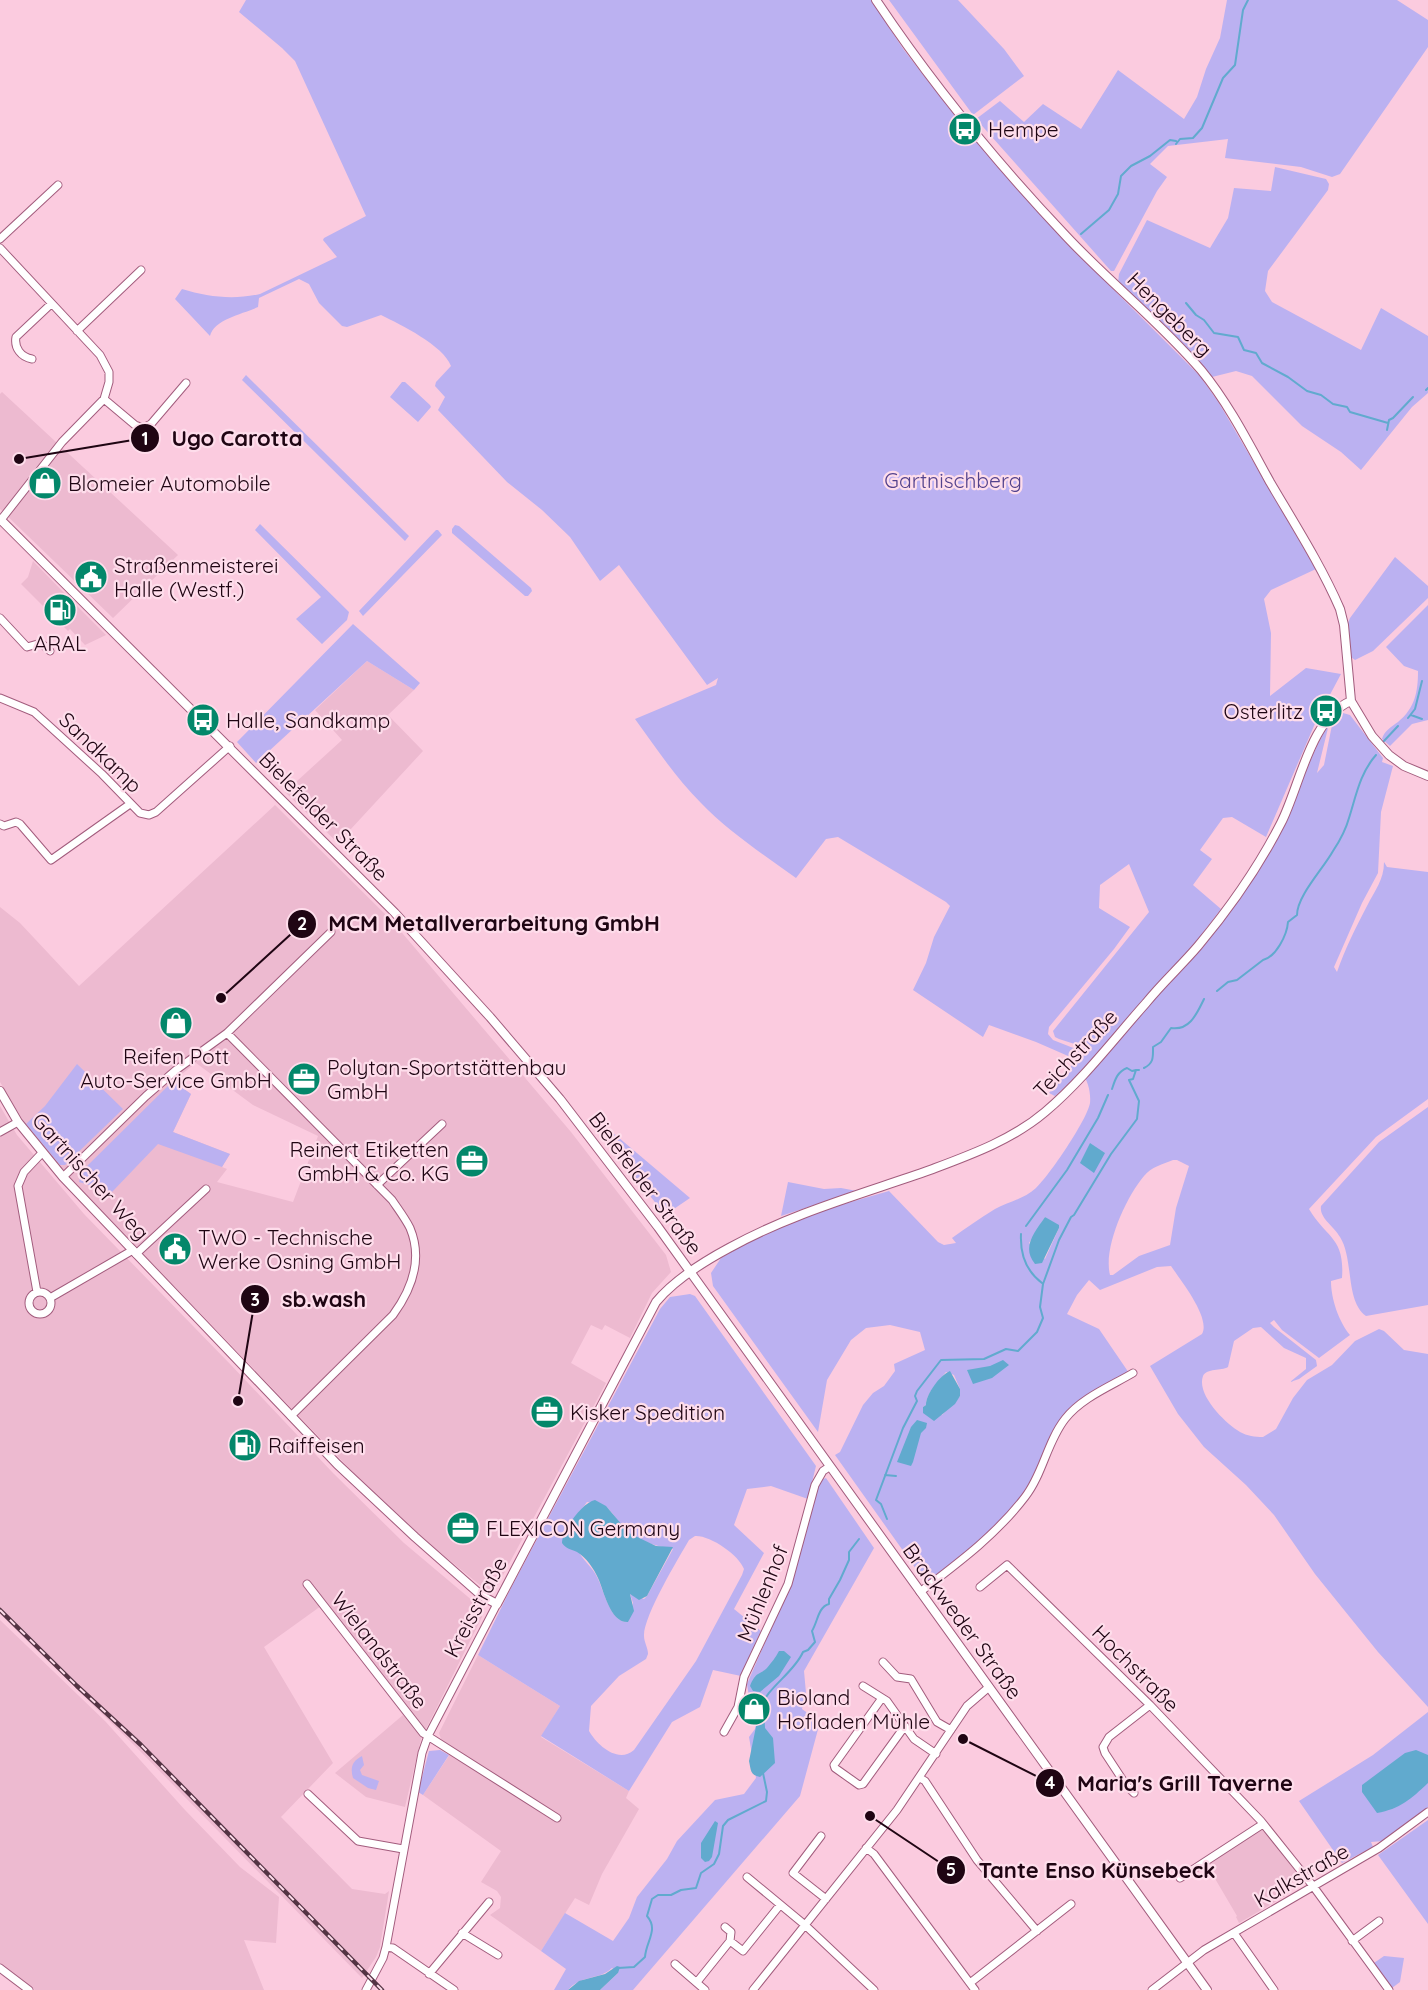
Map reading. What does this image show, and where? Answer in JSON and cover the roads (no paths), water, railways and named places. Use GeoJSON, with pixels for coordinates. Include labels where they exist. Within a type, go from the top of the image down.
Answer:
{"type":"FeatureCollection","features":[{"type":"Feature","properties":{"kind":"street","name":"Hengeberg"},"geometry":{"type":"LineString","coordinates":[[876,0],[929,76],[1000,164],[1066,236],[1185,354],[1214,388],[1287,511],[1340,609],[1344,625],[1351,702]]}},
{"type":"Feature","properties":{"kind":"street"},"geometry":{"type":"LineString","coordinates":[[0,239],[58,185]]}},
{"type":"Feature","properties":{"kind":"street"},"geometry":{"type":"LineString","coordinates":[[0,248],[100,355],[109,372],[109,382],[104,399],[62,442],[0,520]]}},
{"type":"Feature","properties":{"kind":"street"},"geometry":{"type":"LineString","coordinates":[[77,331],[141,270]]}},
{"type":"Feature","properties":{"kind":"street"},"geometry":{"type":"LineString","coordinates":[[32,360],[26,358],[17,349],[16,337],[51,304]]}},
{"type":"Feature","properties":{"kind":"street"},"geometry":{"type":"LineString","coordinates":[[104,399],[135,425],[143,428],[151,424],[186,383]]}},
{"type":"Feature","properties":{"kind":"street","name":"Bielefelder Straße"},"geometry":{"type":"LineString","coordinates":[[0,520],[230,746],[395,913],[490,1017],[586,1131],[690,1273]]}},
{"type":"Feature","properties":{"kind":"street"},"geometry":{"type":"LineString","coordinates":[[0,618],[27,647],[41,643],[50,651]]}},
{"type":"Feature","properties":{"kind":"street","name":"Sandkamp"},"geometry":{"type":"LineString","coordinates":[[0,698],[34,712],[102,774],[130,804],[141,813],[149,815],[156,812],[230,746]]}},
{"type":"Feature","properties":{"kind":"street"},"geometry":{"type":"LineString","coordinates":[[1351,702],[1372,736],[1389,755],[1404,766],[1428,776]]}},
{"type":"Feature","properties":{"kind":"street","name":"Teichstraße"},"geometry":{"type":"LineString","coordinates":[[690,1273],[712,1257],[769,1227],[979,1152],[1022,1129],[1044,1113],[1082,1076],[1197,947],[1233,901],[1282,821],[1315,740],[1326,721],[1342,705],[1351,702]]}},
{"type":"Feature","properties":{"kind":"street"},"geometry":{"type":"LineString","coordinates":[[0,824],[4,826],[16,822],[20,824],[51,860],[130,804]]}},
{"type":"Feature","properties":{"kind":"street"},"geometry":{"type":"LineString","coordinates":[[63,1177],[146,1096],[176,1070],[227,1033],[331,932]]}},
{"type":"Feature","properties":{"kind":"street"},"geometry":{"type":"LineString","coordinates":[[227,1033],[392,1200],[411,1230],[415,1260],[411,1285],[404,1301],[393,1315],[291,1416]]}},
{"type":"Feature","properties":{"kind":"street","name":"Gartnischer Weg"},"geometry":{"type":"LineString","coordinates":[[0,1091],[18,1122],[42,1154],[337,1464],[482,1596],[497,1604]]}},
{"type":"Feature","properties":{"kind":"street"},"geometry":{"type":"LineString","coordinates":[[0,1132],[18,1122]]}},
{"type":"Feature","properties":{"kind":"street"},"geometry":{"type":"LineString","coordinates":[[377,1185],[442,1124]]}},
{"type":"Feature","properties":{"kind":"street"},"geometry":{"type":"LineString","coordinates":[[37,1292],[18,1186],[24,1172],[42,1154]]}},
{"type":"Feature","properties":{"kind":"street"},"geometry":{"type":"LineString","coordinates":[[50,1298],[135,1252],[206,1189]]}},
{"type":"Feature","properties":{"kind":"street","name":"Brackweder Straße"},"geometry":{"type":"LineString","coordinates":[[690,1273],[1207,1990]]}},
{"type":"Feature","properties":{"kind":"street","name":"Kreisstraße"},"geometry":{"type":"LineString","coordinates":[[366,1990],[383,1958],[386,1947],[415,1785],[428,1736],[656,1302],[690,1273]]}},
{"type":"Feature","properties":{"kind":"street"},"geometry":{"type":"LineString","coordinates":[[37,1292],[46,1293],[50,1298],[49,1309],[43,1313],[36,1313],[31,1308],[29,1302],[37,1292]]}},
{"type":"Feature","properties":{"kind":"street"},"geometry":{"type":"LineString","coordinates":[[920,1592],[990,1536],[1021,1501],[1034,1484],[1065,1419],[1076,1408],[1133,1373]]}},
{"type":"Feature","properties":{"kind":"street","name":"Mühlenhof"},"geometry":{"type":"LineString","coordinates":[[724,1732],[738,1707],[744,1677],[788,1584],[815,1485],[823,1471],[829,1467]]}},
{"type":"Feature","properties":{"kind":"street","name":"Hochstraße"},"geometry":{"type":"LineString","coordinates":[[980,1587],[1007,1564],[1150,1705],[1263,1824],[1313,1886],[1389,1990]]}},
{"type":"Feature","properties":{"kind":"street","name":"Wielandstraße"},"geometry":{"type":"LineString","coordinates":[[307,1584],[423,1733],[557,1818]]}},
{"type":"Feature","properties":{"kind":"street"},"geometry":{"type":"LineString","coordinates":[[883,1662],[897,1677],[911,1678],[937,1722],[951,1730]]}},
{"type":"Feature","properties":{"kind":"street"},"geometry":{"type":"LineString","coordinates":[[863,1686],[887,1701],[914,1739],[936,1754]]}},
{"type":"Feature","properties":{"kind":"street"},"geometry":{"type":"LineString","coordinates":[[753,1990],[920,1778],[972,1700],[989,1687]]}},
{"type":"Feature","properties":{"kind":"street"},"geometry":{"type":"LineString","coordinates":[[882,1698],[834,1765],[835,1768],[859,1785],[864,1784],[904,1726]]}},
{"type":"Feature","properties":{"kind":"street"},"geometry":{"type":"LineString","coordinates":[[1134,1793],[1126,1785],[1103,1747],[1109,1737],[1150,1705]]}},
{"type":"Feature","properties":{"kind":"street"},"geometry":{"type":"LineString","coordinates":[[920,1778],[925,1781],[977,1860],[1037,1930]]}},
{"type":"Feature","properties":{"kind":"street"},"geometry":{"type":"LineString","coordinates":[[308,1794],[358,1841],[403,1849]]}},
{"type":"Feature","properties":{"kind":"street","name":"Kalkstraße"},"geometry":{"type":"LineString","coordinates":[[1152,1990],[1204,1950],[1379,1848],[1428,1812]]}},
{"type":"Feature","properties":{"kind":"street"},"geometry":{"type":"LineString","coordinates":[[1180,1878],[1263,1824]]}},
{"type":"Feature","properties":{"kind":"street"},"geometry":{"type":"LineString","coordinates":[[821,1836],[793,1872],[826,1899]]}},
{"type":"Feature","properties":{"kind":"street"},"geometry":{"type":"LineString","coordinates":[[866,1848],[874,1854],[973,1987],[1037,1930],[1071,1904]]}},
{"type":"Feature","properties":{"kind":"street"},"geometry":{"type":"LineString","coordinates":[[747,1877],[805,1926],[874,1990]]}},
{"type":"Feature","properties":{"kind":"street"},"geometry":{"type":"LineString","coordinates":[[429,1974],[489,1902]]}},
{"type":"Feature","properties":{"kind":"street"},"geometry":{"type":"LineString","coordinates":[[730,1941],[743,1951],[780,1905]]}},
{"type":"Feature","properties":{"kind":"street"},"geometry":{"type":"LineString","coordinates":[[1352,1941],[1379,1921]]}},
{"type":"Feature","properties":{"kind":"street"},"geometry":{"type":"LineString","coordinates":[[698,1982],[730,1941],[731,1932],[725,1927]]}},
{"type":"Feature","properties":{"kind":"street"},"geometry":{"type":"LineString","coordinates":[[462,1933],[498,1955]]}},
{"type":"Feature","properties":{"kind":"street"},"geometry":{"type":"LineString","coordinates":[[1234,1933],[1274,1990]]}},
{"type":"Feature","properties":{"kind":"street"},"geometry":{"type":"LineString","coordinates":[[386,1947],[393,1948],[454,1990]]}},
{"type":"Feature","properties":{"kind":"street"},"geometry":{"type":"LineString","coordinates":[[675,1964],[705,1990]]}},
{"type":"Feature","properties":{"kind":"street"},"geometry":{"type":"LineString","coordinates":[[0,1968],[29,1990]]}},
{"type":"Feature","properties":{"kind":"water"},"geometry":{"type":"Polygon","coordinates":[[[1090,1143],[1105,1153],[1094,1173],[1080,1163],[1090,1143]]]}},
{"type":"Feature","properties":{"kind":"water"},"geometry":{"type":"Polygon","coordinates":[[[1045,1217],[1059,1225],[1059,1228],[1042,1263],[1035,1264],[1029,1252],[1029,1246],[1045,1217]]]}},
{"type":"Feature","properties":{"kind":"water"},"geometry":{"type":"Polygon","coordinates":[[[1003,1360],[1009,1365],[992,1378],[973,1384],[967,1370],[990,1366],[1003,1360]]]}},
{"type":"Feature","properties":{"kind":"water"},"geometry":{"type":"Polygon","coordinates":[[[950,1371],[960,1389],[960,1396],[955,1404],[934,1421],[923,1413],[923,1407],[934,1385],[950,1371]]]}},
{"type":"Feature","properties":{"kind":"water"},"geometry":{"type":"Polygon","coordinates":[[[917,1420],[927,1423],[921,1433],[913,1462],[911,1466],[897,1462],[911,1427],[917,1420]]]}},
{"type":"Feature","properties":{"kind":"water"},"geometry":{"type":"Polygon","coordinates":[[[595,1500],[606,1506],[629,1533],[656,1546],[673,1547],[647,1596],[639,1600],[630,1594],[634,1611],[628,1622],[622,1621],[612,1612],[587,1560],[562,1543],[565,1531],[574,1517],[595,1500]]]}},
{"type":"Feature","properties":{"kind":"water"},"geometry":{"type":"Polygon","coordinates":[[[779,1651],[784,1651],[791,1657],[779,1676],[760,1692],[753,1691],[750,1686],[754,1678],[767,1668],[779,1651]]]}},
{"type":"Feature","properties":{"kind":"water"},"geometry":{"type":"Polygon","coordinates":[[[760,1707],[764,1708],[765,1728],[773,1738],[775,1763],[760,1777],[753,1773],[749,1761],[760,1707]]]}},
{"type":"Feature","properties":{"kind":"water"},"geometry":{"type":"Polygon","coordinates":[[[1416,1750],[1428,1755],[1428,1783],[1405,1802],[1377,1813],[1362,1792],[1362,1785],[1405,1753],[1416,1750]]]}},
{"type":"Feature","properties":{"kind":"water"},"geometry":{"type":"Polygon","coordinates":[[[715,1821],[718,1823],[712,1857],[705,1862],[701,1858],[701,1843],[715,1821]]]}},
{"type":"Feature","properties":{"kind":"water"},"geometry":{"type":"Polygon","coordinates":[[[617,1966],[620,1967],[618,1973],[600,1990],[568,1990],[579,1981],[605,1974],[617,1966]]]}},
{"type":"Feature","properties":{"kind":"waterway"},"geometry":{"type":"LineString","coordinates":[[1176,144],[1180,139],[1193,138],[1202,128],[1223,78],[1235,65],[1243,10],[1248,0]]}},
{"type":"Feature","properties":{"kind":"waterway"},"geometry":{"type":"LineString","coordinates":[[1081,234],[1109,210],[1118,194],[1121,176],[1131,166],[1150,156],[1170,140],[1176,141]]}},
{"type":"Feature","properties":{"kind":"waterway"},"geometry":{"type":"LineString","coordinates":[[1186,303],[1214,333],[1238,337],[1244,350],[1256,353],[1262,363],[1288,377],[1307,391],[1321,395],[1333,404],[1347,407],[1350,412],[1388,423]]}},
{"type":"Feature","properties":{"kind":"waterway"},"geometry":{"type":"LineString","coordinates":[[1387,430],[1389,420],[1413,397]]}},
{"type":"Feature","properties":{"kind":"waterway"},"geometry":{"type":"LineString","coordinates":[[1408,718],[1415,709],[1422,681]]}},
{"type":"Feature","properties":{"kind":"waterway"},"geometry":{"type":"LineString","coordinates":[[1411,715],[1422,719]]}},
{"type":"Feature","properties":{"kind":"waterway"},"geometry":{"type":"LineString","coordinates":[[1383,742],[1398,726]]}},
{"type":"Feature","properties":{"kind":"waterway"},"geometry":{"type":"LineString","coordinates":[[1217,991],[1268,958],[1280,945],[1288,922],[1297,915],[1306,891],[1342,835],[1362,777],[1376,755]]}},
{"type":"Feature","properties":{"kind":"waterway"},"geometry":{"type":"LineString","coordinates":[[1144,1068],[1151,1062],[1153,1047],[1161,1042],[1171,1028],[1188,1024],[1204,999]]}},
{"type":"Feature","properties":{"kind":"waterway"},"geometry":{"type":"LineString","coordinates":[[1112,1089],[1121,1072],[1127,1068],[1132,1071],[1136,1070]]}},
{"type":"Feature","properties":{"kind":"waterway"},"geometry":{"type":"LineString","coordinates":[[887,1519],[881,1504],[876,1500],[903,1428],[917,1401],[915,1396],[917,1391],[941,1360],[984,1359],[1006,1349],[1018,1351],[1037,1332],[1043,1318],[1040,1307],[1043,1284],[1059,1240],[1111,1154],[1137,1119],[1139,1101],[1129,1080],[1133,1079],[1136,1070],[1139,1070]]}},
{"type":"Feature","properties":{"kind":"waterway"},"geometry":{"type":"LineString","coordinates":[[1026,1226],[1067,1170],[1098,1118],[1108,1095]]}},
{"type":"Feature","properties":{"kind":"waterway"},"geometry":{"type":"LineString","coordinates":[[1021,1234],[1025,1261],[1042,1283]]}},
{"type":"Feature","properties":{"kind":"waterway"},"geometry":{"type":"LineString","coordinates":[[885,1475],[896,1476]]}},
{"type":"Feature","properties":{"kind":"waterway"},"geometry":{"type":"LineString","coordinates":[[761,1708],[768,1694],[799,1660],[803,1652],[815,1642],[812,1631],[823,1608],[829,1604],[829,1599],[849,1560],[849,1552],[859,1539]]}},
{"type":"Feature","properties":{"kind":"waterway"},"geometry":{"type":"LineString","coordinates":[[618,1968],[634,1967],[645,1957],[652,1931],[647,1916],[652,1899],[658,1895],[671,1895],[681,1890],[696,1888],[701,1873],[714,1864],[719,1854],[723,1826],[728,1820],[766,1801],[767,1792],[763,1773]]}},
{"type":"Feature","properties":{"kind":"railway"},"geometry":{"type":"LineString","coordinates":[[0,1610],[141,1745],[382,1990]]}},
{"type":"Feature","properties":{"kind":"place","name":"Hempe"},"geometry":{"type":"Point","coordinates":[965,129]}},
{"type":"Feature","properties":{"kind":"place","name":"Ugo Carotta"},"geometry":{"type":"Point","coordinates":[19,459]}},
{"type":"Feature","properties":{"kind":"place","name":"Blomeier Automobile"},"geometry":{"type":"Point","coordinates":[45,483]}},
{"type":"Feature","properties":{"kind":"place","name":"Straßenmeisterei Halle (Westf.)"},"geometry":{"type":"Point","coordinates":[91,577]}},
{"type":"Feature","properties":{"kind":"place","name":"ARAL"},"geometry":{"type":"Point","coordinates":[60,610]}},
{"type":"Feature","properties":{"kind":"place","name":"Osterlitz"},"geometry":{"type":"Point","coordinates":[1326,711]}},
{"type":"Feature","properties":{"kind":"place","name":"Halle, Sandkamp"},"geometry":{"type":"Point","coordinates":[203,720]}},
{"type":"Feature","properties":{"kind":"place","name":"MCM Metallverarbeitung GmbH"},"geometry":{"type":"Point","coordinates":[221,998]}},
{"type":"Feature","properties":{"kind":"place","name":"Reifen Pott Auto-Service GmbH"},"geometry":{"type":"Point","coordinates":[176,1023]}},
{"type":"Feature","properties":{"kind":"place","name":"Polytan-Sportstättenbau GmbH"},"geometry":{"type":"Point","coordinates":[304,1079]}},
{"type":"Feature","properties":{"kind":"place","name":"Reinert Etiketten GmbH & Co. KG"},"geometry":{"type":"Point","coordinates":[472,1161]}},
{"type":"Feature","properties":{"kind":"place","name":"TWO - Technische Werke Osning GmbH"},"geometry":{"type":"Point","coordinates":[175,1249]}},
{"type":"Feature","properties":{"kind":"place","name":"sb.wash"},"geometry":{"type":"Point","coordinates":[238,1401]}},
{"type":"Feature","properties":{"kind":"place","name":"Kisker Spedition"},"geometry":{"type":"Point","coordinates":[547,1412]}},
{"type":"Feature","properties":{"kind":"place","name":"Raiffeisen"},"geometry":{"type":"Point","coordinates":[245,1445]}},
{"type":"Feature","properties":{"kind":"place","name":"FLEXICON Germany"},"geometry":{"type":"Point","coordinates":[463,1528]}},
{"type":"Feature","properties":{"kind":"place","name":"Bioland Hofladen Mühle"},"geometry":{"type":"Point","coordinates":[754,1709]}},
{"type":"Feature","properties":{"kind":"place","name":"Maria's Grill Taverne"},"geometry":{"type":"Point","coordinates":[963,1739]}},
{"type":"Feature","properties":{"kind":"place","name":"Tante Enso Künsebeck"},"geometry":{"type":"Point","coordinates":[870,1816]}},
{"type":"Feature","properties":{"kind":"park label","name":"Gartnischberg"},"geometry":{"type":"Point","coordinates":[953,480]}}]}
